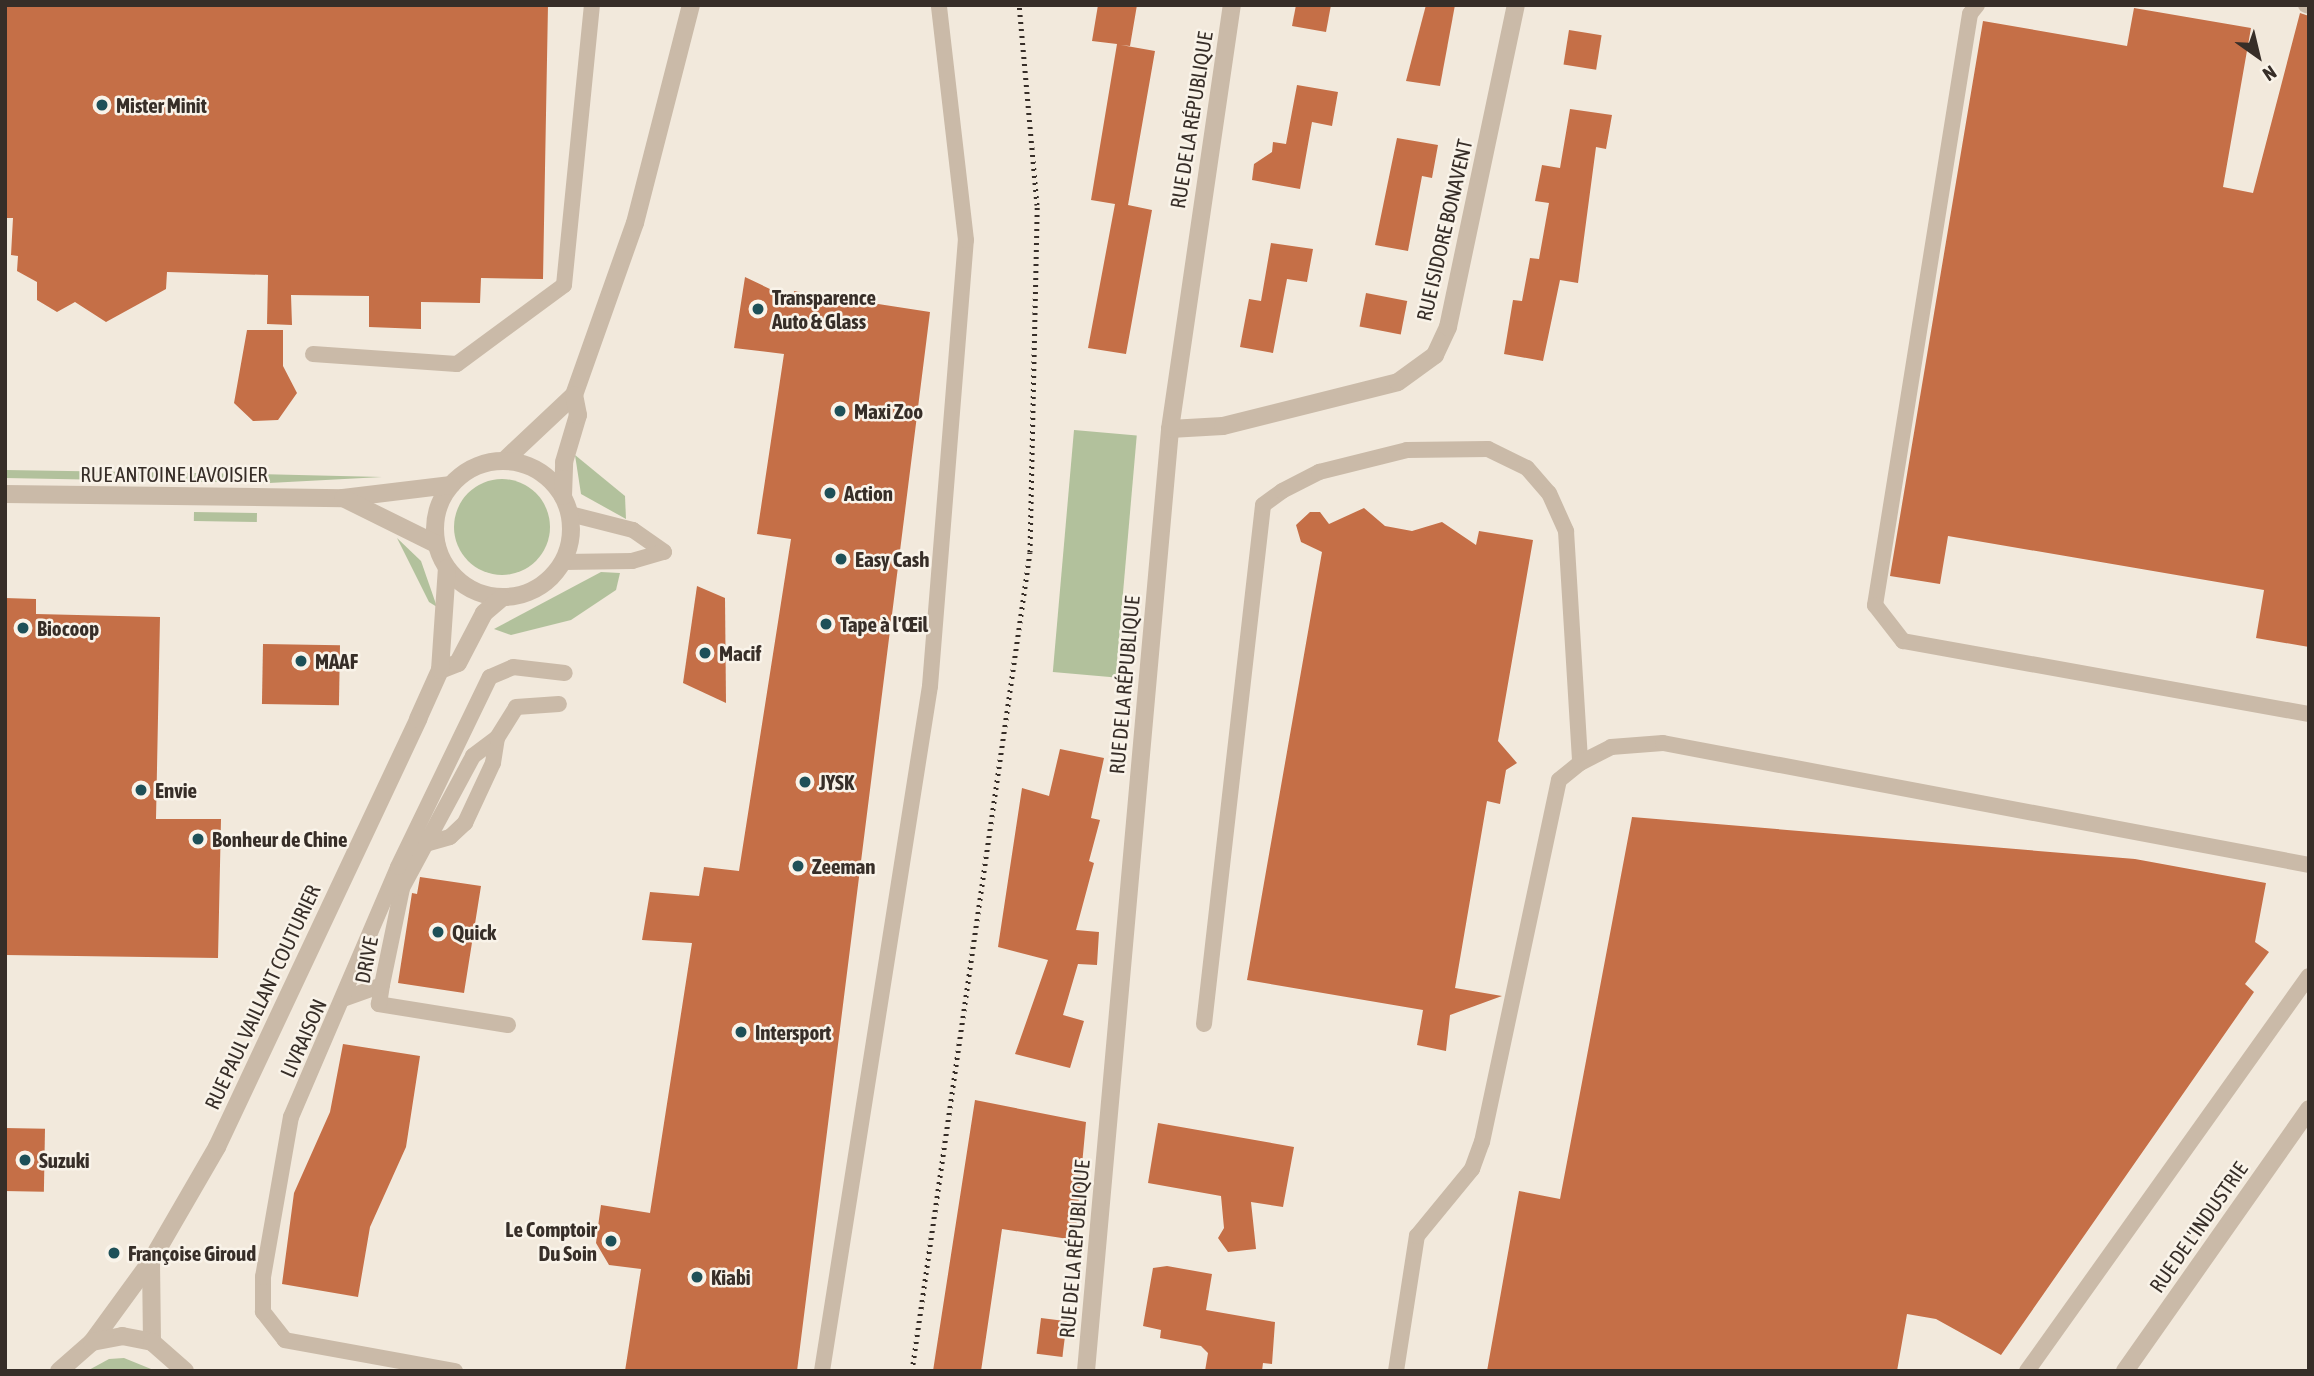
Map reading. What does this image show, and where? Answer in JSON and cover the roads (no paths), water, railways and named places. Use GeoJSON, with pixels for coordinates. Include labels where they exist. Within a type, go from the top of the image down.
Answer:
{"type":"FeatureCollection","features":[{"type":"Feature","properties":{"kind":"street"},"geometry":{"type":"LineString","coordinates":[[506,459],[539,471],[563,496],[570,514],[564,562],[538,588],[502,598],[469,589],[447,568],[436,544],[440,503],[451,485],[468,471],[506,459],[574,394],[635,223],[691,5]]}},
{"type":"Feature","properties":{"kind":"street","name":"RUE DE LA RÉPUBLIQUE"},"geometry":{"type":"LineString","coordinates":[[1086,1371],[1170,429],[1232,5]]}},
{"type":"Feature","properties":{"kind":"street","name":"RUE ISIDORE BONAVENT"},"geometry":{"type":"LineString","coordinates":[[1170,429],[1223,426],[1398,382],[1435,355],[1448,327],[1516,5]]}},
{"type":"Feature","properties":{"kind":"street"},"geometry":{"type":"LineString","coordinates":[[563,496],[564,462],[578,415],[574,394]]}},
{"type":"Feature","properties":{"kind":"street","name":"RUE ANTOINE LAVOISIER"},"geometry":{"type":"LineString","coordinates":[[5,495],[343,498],[451,485]]}},
{"type":"Feature","properties":{"kind":"street","name":"RUE ANTOINE LAVOISIER"},"geometry":{"type":"LineString","coordinates":[[343,498],[436,544]]}},
{"type":"Feature","properties":{"kind":"street","name":"RUE PAUL VAILLANT COUTURIER"},"geometry":{"type":"LineString","coordinates":[[59,1371],[92,1342],[151,1261],[217,1147],[440,670],[447,568]]}},
{"type":"Feature","properties":{"kind":"street","name":"RUE PAUL VAILLANT COUTURIER"},"geometry":{"type":"LineString","coordinates":[[440,670],[458,663],[484,613],[502,598]]}},
{"type":"Feature","properties":{"kind":"street","name":"RUE DE L'INDUSTRIE"},"geometry":{"type":"LineString","coordinates":[[2125,1371],[2309,1109]]}},
{"type":"Feature","properties":{"kind":"street"},"geometry":{"type":"LineString","coordinates":[[151,1261],[152,1342]]}},
{"type":"Feature","properties":{"kind":"street"},"geometry":{"type":"LineString","coordinates":[[92,1342],[122,1336],[152,1342],[184,1371]]}},
{"type":"Feature","properties":{"kind":"lane"},"geometry":{"type":"LineString","coordinates":[[313,354],[457,364],[564,285],[592,5]]}},
{"type":"Feature","properties":{"kind":"lane"},"geometry":{"type":"LineString","coordinates":[[822,1371],[932,658],[966,240],[939,5]]}},
{"type":"Feature","properties":{"kind":"lane"},"geometry":{"type":"LineString","coordinates":[[1977,5],[1970,14],[1874,605],[1903,641],[2309,714]]}},
{"type":"Feature","properties":{"kind":"lane"},"geometry":{"type":"LineString","coordinates":[[1204,1024],[1263,505],[1282,491],[1319,472],[1407,450],[1488,449],[1527,468],[1549,493],[1566,531],[1580,763]]}},
{"type":"Feature","properties":{"kind":"lane"},"geometry":{"type":"LineString","coordinates":[[564,562],[632,561],[664,552],[633,530],[570,514]]}},
{"type":"Feature","properties":{"kind":"lane","name":"LIVRAISON"},"geometry":{"type":"LineString","coordinates":[[456,1371],[285,1340],[263,1312],[291,1117],[490,677],[513,667],[565,673]]}},
{"type":"Feature","properties":{"kind":"lane","name":"DRIVE"},"geometry":{"type":"LineString","coordinates":[[508,1025],[379,1004],[382,985],[402,888],[429,843],[473,756],[496,738],[516,707],[559,704]]}},
{"type":"Feature","properties":{"kind":"lane"},"geometry":{"type":"LineString","coordinates":[[1396,1371],[1417,1236],[1472,1169],[1482,1142],[1559,780],[1580,763],[1611,747],[1663,743],[2309,864]]}},
{"type":"Feature","properties":{"kind":"lane"},"geometry":{"type":"LineString","coordinates":[[2027,1371],[2309,976]]}},
{"type":"Feature","properties":{"kind":"lane"},"geometry":{"type":"LineString","coordinates":[[343,999],[382,985]]}},
{"type":"Feature","properties":{"kind":"railway"},"geometry":{"type":"LineString","coordinates":[[912,1371],[1030,552],[1037,205],[1019,5]]}},
{"type":"Feature","properties":{"kind":"place","name":"Mister Minit"},"geometry":{"type":"Point","coordinates":[102,105]}},
{"type":"Feature","properties":{"kind":"place","name":"Transparence Auto & Glass"},"geometry":{"type":"Point","coordinates":[758,309]}},
{"type":"Feature","properties":{"kind":"place","name":"Maxi Zoo"},"geometry":{"type":"Point","coordinates":[840,411]}},
{"type":"Feature","properties":{"kind":"place","name":"Action"},"geometry":{"type":"Point","coordinates":[830,493]}},
{"type":"Feature","properties":{"kind":"place","name":"Easy Cash"},"geometry":{"type":"Point","coordinates":[841,559]}},
{"type":"Feature","properties":{"kind":"place","name":"Tape à l'Œil"},"geometry":{"type":"Point","coordinates":[826,624]}},
{"type":"Feature","properties":{"kind":"place","name":"Biocoop"},"geometry":{"type":"Point","coordinates":[23,628]}},
{"type":"Feature","properties":{"kind":"place","name":"Macif"},"geometry":{"type":"Point","coordinates":[705,653]}},
{"type":"Feature","properties":{"kind":"place","name":"MAAF"},"geometry":{"type":"Point","coordinates":[301,661]}},
{"type":"Feature","properties":{"kind":"place","name":"JYSK"},"geometry":{"type":"Point","coordinates":[805,782]}},
{"type":"Feature","properties":{"kind":"place","name":"Envie"},"geometry":{"type":"Point","coordinates":[141,790]}},
{"type":"Feature","properties":{"kind":"place","name":"Bonheur de Chine"},"geometry":{"type":"Point","coordinates":[198,839]}},
{"type":"Feature","properties":{"kind":"place","name":"Zeeman"},"geometry":{"type":"Point","coordinates":[798,866]}},
{"type":"Feature","properties":{"kind":"place","name":"Quick"},"geometry":{"type":"Point","coordinates":[438,932]}},
{"type":"Feature","properties":{"kind":"place","name":"Intersport"},"geometry":{"type":"Point","coordinates":[741,1032]}},
{"type":"Feature","properties":{"kind":"place","name":"Suzuki"},"geometry":{"type":"Point","coordinates":[25,1160]}},
{"type":"Feature","properties":{"kind":"place","name":"Le Comptoir Du Soin"},"geometry":{"type":"Point","coordinates":[611,1241]}},
{"type":"Feature","properties":{"kind":"place","name":"Françoise Giroud"},"geometry":{"type":"Point","coordinates":[114,1253]}},
{"type":"Feature","properties":{"kind":"place","name":"Kiabi"},"geometry":{"type":"Point","coordinates":[697,1277]}}]}
